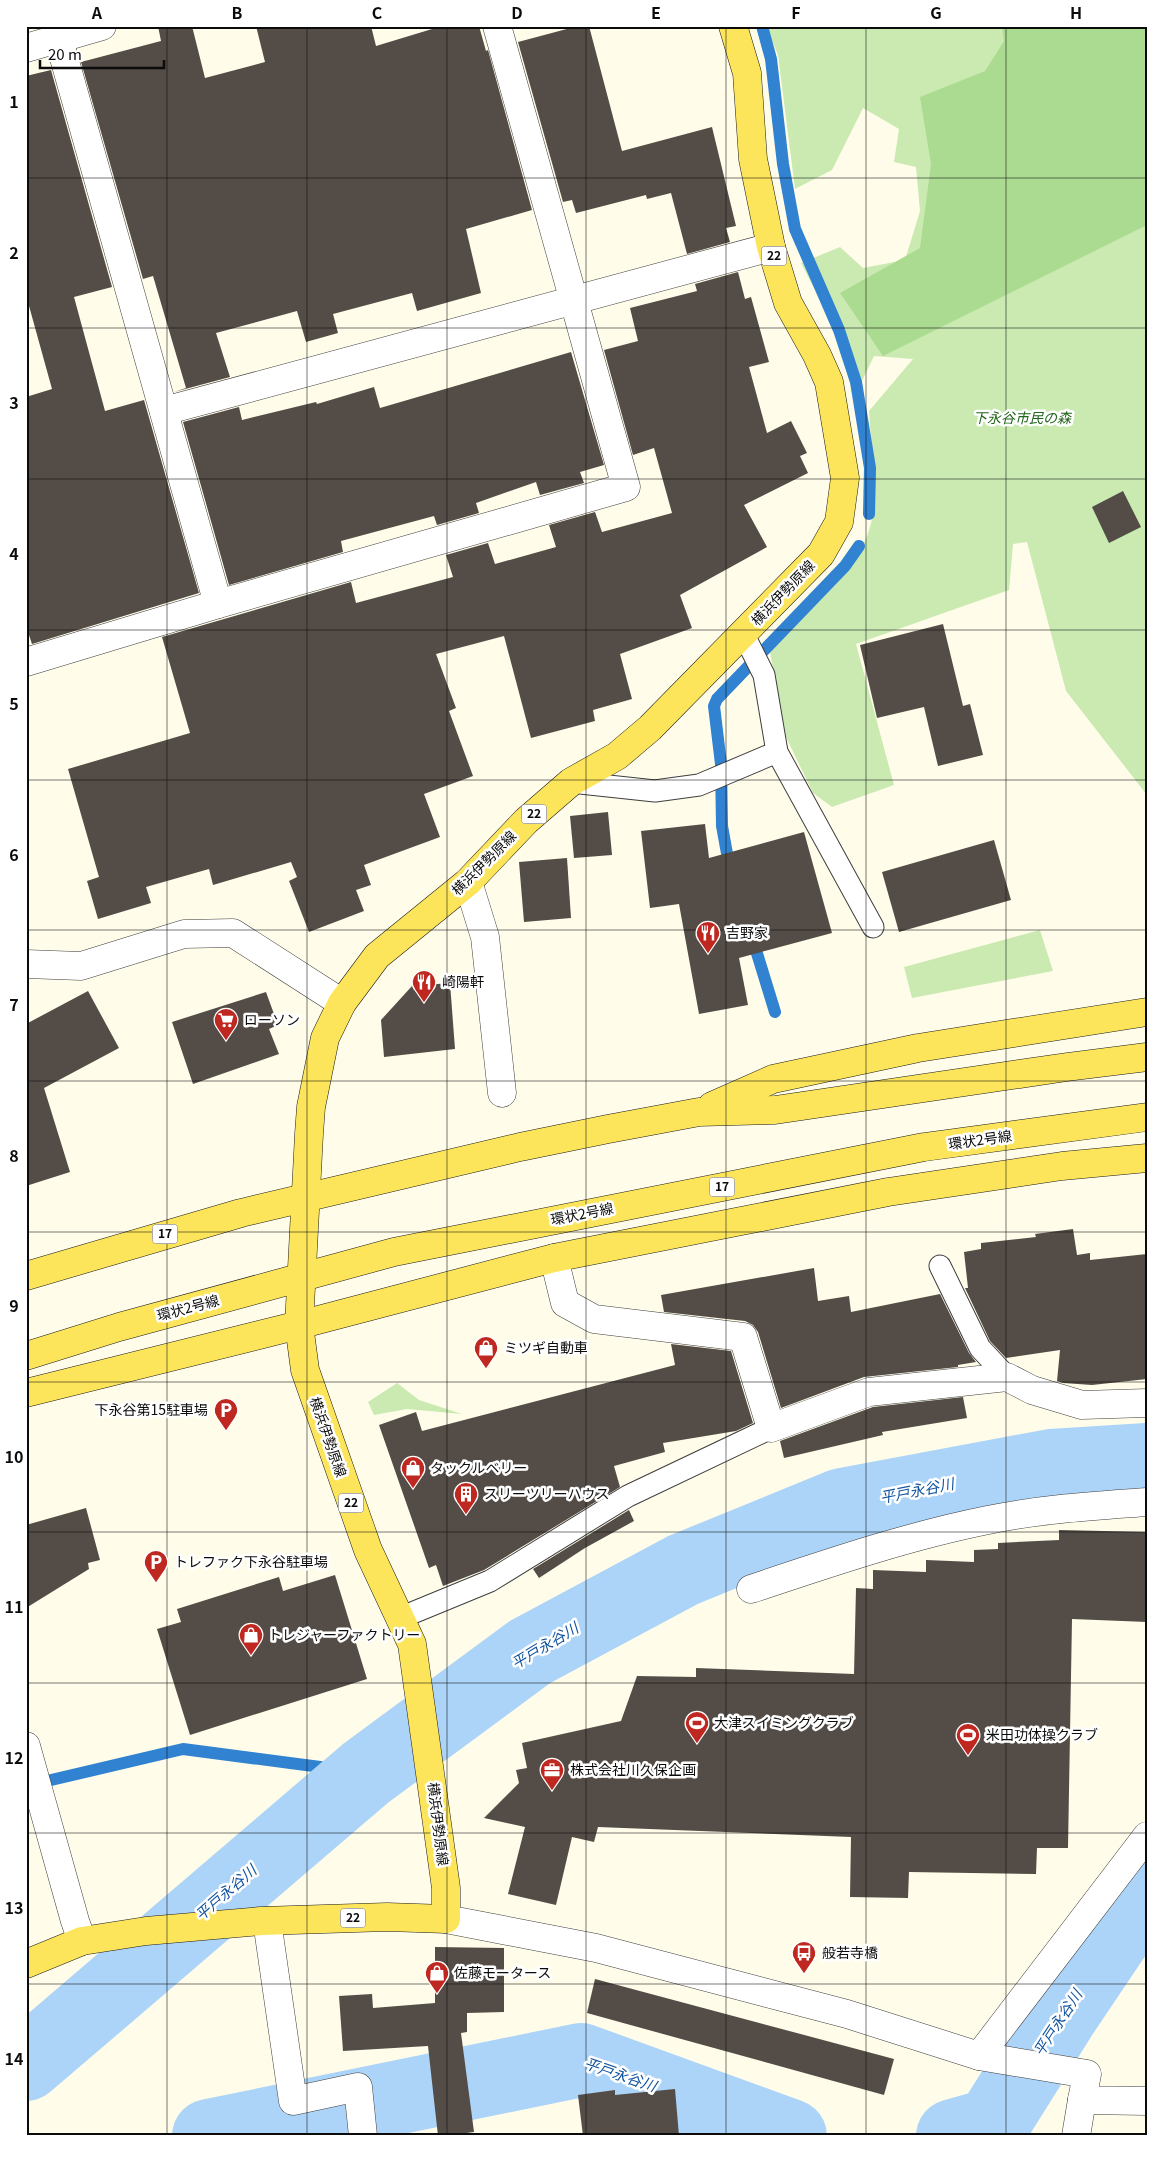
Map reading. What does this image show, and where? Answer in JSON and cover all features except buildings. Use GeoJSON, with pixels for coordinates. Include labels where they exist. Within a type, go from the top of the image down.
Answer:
{"type":"FeatureCollection","features":[{"type":"Feature","properties":{"kind":"main road","name":"22"},"geometry":{"type":"LineString","coordinates":[[733,26],[747,73],[753,158],[771,246]]}},
{"type":"Feature","properties":{"kind":"main road","name":"横浜伊勢原線"},"geometry":{"type":"LineString","coordinates":[[302,1278],[311,1107],[325,1038],[342,1003],[377,956],[468,882],[526,821],[572,782],[617,756],[650,728],[821,554],[839,522],[844,478],[829,382],[817,355],[788,303],[771,246]]}},
{"type":"Feature","properties":{"kind":"main road"},"geometry":{"type":"LineString","coordinates":[[699,1112],[773,1079],[918,1048],[1147,1012]]}},
{"type":"Feature","properties":{"kind":"main road","name":"17"},"geometry":{"type":"LineString","coordinates":[[26,1276],[185,1228],[306,1197],[520,1147],[699,1112],[775,1110],[1147,1057]]}},
{"type":"Feature","properties":{"kind":"main road","name":"環状2号線"},"geometry":{"type":"LineString","coordinates":[[26,1356],[119,1327],[394,1252],[924,1147],[1147,1117]]}},
{"type":"Feature","properties":{"kind":"main road"},"geometry":{"type":"LineString","coordinates":[[26,1393],[299,1325],[554,1258],[888,1192],[1062,1166],[1147,1158]]}},
{"type":"Feature","properties":{"kind":"main road","name":"22"},"geometry":{"type":"LineString","coordinates":[[299,1325],[302,1278]]}},
{"type":"Feature","properties":{"kind":"main road","name":"横浜伊勢原線"},"geometry":{"type":"LineString","coordinates":[[299,1325],[304,1370],[368,1550],[412,1644],[418,1676],[446,1888],[446,1919]]}},
{"type":"Feature","properties":{"kind":"main road","name":"22"},"geometry":{"type":"LineString","coordinates":[[26,1964],[82,1941],[146,1931],[264,1921],[387,1917],[446,1919]]}},
{"type":"Feature","properties":{"kind":"street"},"geometry":{"type":"LineString","coordinates":[[26,48],[57,32],[102,26]]}},
{"type":"Feature","properties":{"kind":"street"},"geometry":{"type":"LineString","coordinates":[[26,662],[218,604],[626,487],[497,26]]}},
{"type":"Feature","properties":{"kind":"street"},"geometry":{"type":"LineString","coordinates":[[57,32],[218,604]]}},
{"type":"Feature","properties":{"kind":"street"},"geometry":{"type":"LineString","coordinates":[[164,411],[771,246]]}},
{"type":"Feature","properties":{"kind":"street"},"geometry":{"type":"LineString","coordinates":[[468,882],[484,937],[502,1093]]}},
{"type":"Feature","properties":{"kind":"street"},"geometry":{"type":"LineString","coordinates":[[26,964],[81,966],[184,934],[233,933],[342,1003]]}},
{"type":"Feature","properties":{"kind":"street"},"geometry":{"type":"LineString","coordinates":[[554,1258],[565,1303],[594,1319],[742,1337],[771,1428],[869,1392],[1007,1377],[1032,1390],[1082,1405],[1147,1403]]}},
{"type":"Feature","properties":{"kind":"street"},"geometry":{"type":"LineString","coordinates":[[752,1589],[863,1552],[988,1520],[1060,1509],[1147,1502]]}},
{"type":"Feature","properties":{"kind":"street"},"geometry":{"type":"LineString","coordinates":[[26,1746],[72,1912],[82,1941]]}},
{"type":"Feature","properties":{"kind":"street"},"geometry":{"type":"LineString","coordinates":[[988,2057],[1147,1836]]}},
{"type":"Feature","properties":{"kind":"street"},"geometry":{"type":"LineString","coordinates":[[446,1919],[596,1948],[847,2014],[988,2057],[1087,2074],[1076,2136]]}},
{"type":"Feature","properties":{"kind":"street"},"geometry":{"type":"LineString","coordinates":[[264,1921],[293,2101],[358,2087],[363,2136]]}},
{"type":"Feature","properties":{"kind":"street"},"geometry":{"type":"LineString","coordinates":[[1082,2100],[1147,2101]]}},
{"type":"Feature","properties":{"kind":"lane"},"geometry":{"type":"LineString","coordinates":[[743,633],[764,675],[778,752],[873,927]]}},
{"type":"Feature","properties":{"kind":"lane"},"geometry":{"type":"LineString","coordinates":[[572,782],[655,791],[699,785],[778,752]]}},
{"type":"Feature","properties":{"kind":"lane"},"geometry":{"type":"LineString","coordinates":[[940,1266],[980,1348],[1007,1377]]}},
{"type":"Feature","properties":{"kind":"lane"},"geometry":{"type":"LineString","coordinates":[[400,1618],[490,1580],[628,1496],[771,1428]]}},
{"type":"Feature","properties":{"kind":"green space","name":"下永谷市民の森"},"geometry":{"type":"Polygon","coordinates":[[[766,26],[1147,26],[1147,795],[1066,691],[1027,542],[1013,544],[1009,590],[856,644],[894,785],[832,807],[813,793],[786,737],[769,647],[833,588],[859,553],[868,535],[874,501],[869,411],[913,359],[874,356],[862,381],[801,263],[840,247],[863,268],[905,260],[920,211],[916,167],[894,162],[899,129],[863,108],[832,170],[795,189],[778,55],[766,26]]]}},
{"type":"Feature","properties":{"kind":"green space"},"geometry":{"type":"Polygon","coordinates":[[[1002,26],[1147,26],[1147,225],[883,356],[840,293],[920,248],[931,164],[920,97],[985,71],[1004,41],[1002,26]]]}},
{"type":"Feature","properties":{"kind":"green space"},"geometry":{"type":"Polygon","coordinates":[[[1040,930],[1053,971],[912,998],[904,967],[1040,930]]]}},
{"type":"Feature","properties":{"kind":"green space"},"geometry":{"type":"Polygon","coordinates":[[[397,1383],[419,1400],[462,1414],[407,1409],[374,1415],[368,1402],[397,1383]]]}},
{"type":"Feature","properties":{"kind":"waterway"},"geometry":{"type":"LineString","coordinates":[[762,26],[771,59],[783,164],[795,229],[839,330],[856,382],[870,468],[869,514]]}},
{"type":"Feature","properties":{"kind":"waterway"},"geometry":{"type":"LineString","coordinates":[[730,870],[722,826],[721,764],[714,706],[717,699],[845,566],[859,546]]}},
{"type":"Feature","properties":{"kind":"waterway"},"geometry":{"type":"LineString","coordinates":[[752,937],[775,1012]]}},
{"type":"Feature","properties":{"kind":"waterway","name":"平戸永谷川"},"geometry":{"type":"LineString","coordinates":[[26,2064],[366,1773],[530,1652],[683,1570],[842,1505],[1051,1466],[1147,1460]]}},
{"type":"Feature","properties":{"kind":"waterway"},"geometry":{"type":"LineString","coordinates":[[34,1784],[183,1749],[366,1773]]}},
{"type":"Feature","properties":{"kind":"waterway","name":"平戸永谷川"},"geometry":{"type":"LineString","coordinates":[[953,2136],[992,2125],[1061,2015],[1147,1887]]}},
{"type":"Feature","properties":{"kind":"waterway","name":"平戸永谷川"},"geometry":{"type":"LineString","coordinates":[[209,2136],[581,2060],[790,2136]]}},
{"type":"Feature","properties":{"kind":"place","name":"吉野家"},"geometry":{"type":"Point","coordinates":[708,954]}},
{"type":"Feature","properties":{"kind":"place","name":"崎陽軒"},"geometry":{"type":"Point","coordinates":[424,1003]}},
{"type":"Feature","properties":{"kind":"place","name":"ローソン"},"geometry":{"type":"Point","coordinates":[226,1041]}},
{"type":"Feature","properties":{"kind":"place","name":"ミツギ自動車"},"geometry":{"type":"Point","coordinates":[486,1369]}},
{"type":"Feature","properties":{"kind":"place","name":"下永谷第15駐車場"},"geometry":{"type":"Point","coordinates":[226,1431]}},
{"type":"Feature","properties":{"kind":"place","name":"タックルベリー"},"geometry":{"type":"Point","coordinates":[413,1489]}},
{"type":"Feature","properties":{"kind":"place","name":"スリーツリーハウス"},"geometry":{"type":"Point","coordinates":[466,1515]}},
{"type":"Feature","properties":{"kind":"place","name":"トレファク下永谷駐車場"},"geometry":{"type":"Point","coordinates":[156,1583]}},
{"type":"Feature","properties":{"kind":"place","name":"トレジャーファクトリー"},"geometry":{"type":"Point","coordinates":[251,1656]}},
{"type":"Feature","properties":{"kind":"place","name":"大津スイミングクラブ"},"geometry":{"type":"Point","coordinates":[697,1744]}},
{"type":"Feature","properties":{"kind":"place","name":"米田功体操クラブ"},"geometry":{"type":"Point","coordinates":[968,1756]}},
{"type":"Feature","properties":{"kind":"place","name":"株式会社川久保企画"},"geometry":{"type":"Point","coordinates":[552,1791]}},
{"type":"Feature","properties":{"kind":"place","name":"般若寺橋"},"geometry":{"type":"Point","coordinates":[804,1974]}},
{"type":"Feature","properties":{"kind":"place","name":"佐藤モータース"},"geometry":{"type":"Point","coordinates":[437,1994]}}]}
